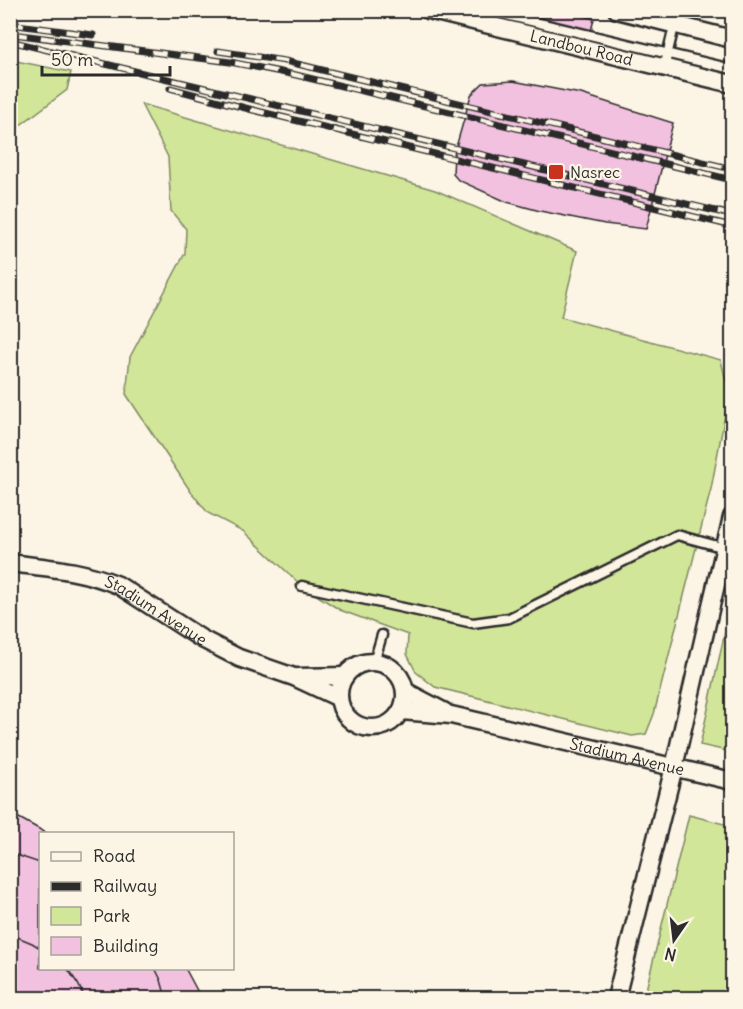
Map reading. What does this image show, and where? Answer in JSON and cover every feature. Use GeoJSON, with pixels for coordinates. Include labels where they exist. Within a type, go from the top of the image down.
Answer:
{"type":"FeatureCollection","features":[{"type":"Feature","properties":{"kind":"street","name":"Landbou Road"},"geometry":{"type":"LineString","coordinates":[[428,10],[666,61],[732,84]]}},
{"type":"Feature","properties":{"kind":"street"},"geometry":{"type":"LineString","coordinates":[[617,10],[676,18],[732,39]]}},
{"type":"Feature","properties":{"kind":"street"},"geometry":{"type":"LineString","coordinates":[[616,999],[674,767],[732,517]]}},
{"type":"Feature","properties":{"kind":"street","name":"Stadium Avenue"},"geometry":{"type":"LineString","coordinates":[[10,563],[92,575],[118,585],[202,639],[239,658],[294,677],[339,698]]}},
{"type":"Feature","properties":{"kind":"street"},"geometry":{"type":"LineString","coordinates":[[363,663],[385,664],[395,670],[402,680],[405,691],[405,701],[401,711],[386,725],[376,728],[358,725],[345,714],[341,706],[340,687],[345,676],[352,668],[363,663]]}},
{"type":"Feature","properties":{"kind":"street","name":"Stadium Avenue"},"geometry":{"type":"LineString","coordinates":[[294,677],[345,676]]}},
{"type":"Feature","properties":{"kind":"street","name":"Stadium Avenue"},"geometry":{"type":"LineString","coordinates":[[405,691],[451,715]]}},
{"type":"Feature","properties":{"kind":"street","name":"Stadium Avenue"},"geometry":{"type":"LineString","coordinates":[[401,711],[451,715],[732,781]]}},
{"type":"Feature","properties":{"kind":"lane"},"geometry":{"type":"LineString","coordinates":[[485,10],[666,61],[732,69]]}},
{"type":"Feature","properties":{"kind":"lane"},"geometry":{"type":"LineString","coordinates":[[729,10],[732,15]]}},
{"type":"Feature","properties":{"kind":"lane"},"geometry":{"type":"LineString","coordinates":[[666,61],[676,18]]}},
{"type":"Feature","properties":{"kind":"lane"},"geometry":{"type":"LineString","coordinates":[[302,585],[473,623],[508,618],[677,535],[725,548]]}},
{"type":"Feature","properties":{"kind":"lane"},"geometry":{"type":"LineString","coordinates":[[374,662],[382,635]]}},
{"type":"Feature","properties":{"kind":"green space"},"geometry":{"type":"Polygon","coordinates":[[[11,60],[71,72],[67,90],[11,132],[11,60]]]}},
{"type":"Feature","properties":{"kind":"green space"},"geometry":{"type":"Polygon","coordinates":[[[141,104],[435,190],[577,251],[561,317],[721,360],[729,394],[711,489],[654,714],[646,734],[632,736],[435,687],[416,672],[407,654],[408,635],[340,610],[302,586],[243,531],[208,513],[191,492],[126,394],[130,357],[185,253],[186,229],[171,211],[168,157],[141,104]]]}},
{"type":"Feature","properties":{"kind":"green space"},"geometry":{"type":"Polygon","coordinates":[[[732,600],[732,752],[700,745],[732,600]]]}},
{"type":"Feature","properties":{"kind":"green space"},"geometry":{"type":"Polygon","coordinates":[[[689,815],[732,826],[732,998],[644,998],[689,815]]]}},
{"type":"Feature","properties":{"kind":"building"},"geometry":{"type":"Polygon","coordinates":[[[492,10],[564,10],[594,19],[591,31],[492,10]]]}},
{"type":"Feature","properties":{"kind":"building"},"geometry":{"type":"Polygon","coordinates":[[[513,81],[581,94],[673,123],[646,229],[605,224],[540,211],[507,202],[458,180],[453,174],[454,154],[471,95],[483,83],[513,81]]]}},
{"type":"Feature","properties":{"kind":"building"},"geometry":{"type":"Polygon","coordinates":[[[10,813],[44,832],[39,832],[39,970],[186,970],[201,998],[10,998],[10,813]]]}},
{"type":"Feature","properties":{"kind":"building"},"geometry":{"type":"Polygon","coordinates":[[[10,853],[39,863],[39,947],[10,934],[10,853]]]}},
{"type":"Feature","properties":{"kind":"building"},"geometry":{"type":"Polygon","coordinates":[[[68,970],[156,970],[166,998],[85,998],[68,970]]]}},
{"type":"Feature","properties":{"kind":"railway"},"geometry":{"type":"LineString","coordinates":[[10,24],[93,35]]}},
{"type":"Feature","properties":{"kind":"railway"},"geometry":{"type":"LineString","coordinates":[[13,34],[230,62],[296,75],[732,180]]}},
{"type":"Feature","properties":{"kind":"railway"},"geometry":{"type":"LineString","coordinates":[[10,41],[732,215]]}},
{"type":"Feature","properties":{"kind":"railway"},"geometry":{"type":"LineString","coordinates":[[218,51],[285,61],[732,169]]}},
{"type":"Feature","properties":{"kind":"railway"},"geometry":{"type":"LineString","coordinates":[[170,88],[732,226]]}},
{"type":"Feature","properties":{"kind":"place","name":"Nasrec"},"geometry":{"type":"Point","coordinates":[556,172]}}]}
